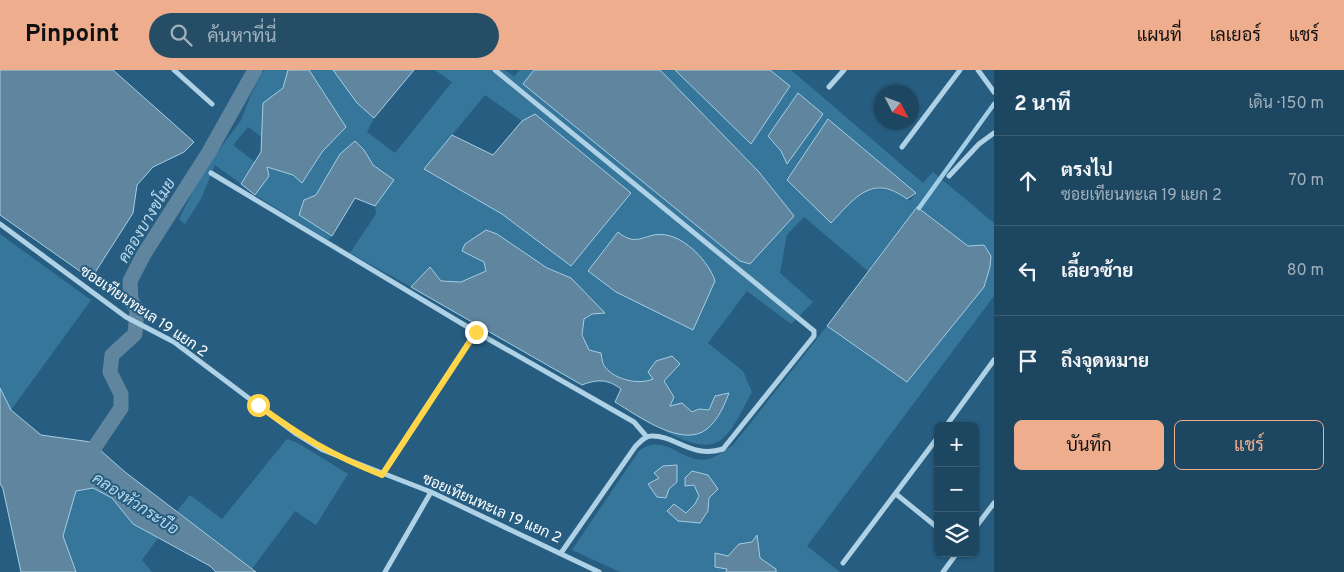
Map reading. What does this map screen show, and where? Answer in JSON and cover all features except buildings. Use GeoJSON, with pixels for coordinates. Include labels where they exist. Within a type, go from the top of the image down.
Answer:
{"type":"FeatureCollection","features":[{"type":"Feature","properties":{"kind":"street"},"geometry":{"type":"LineString","coordinates":[[174,70],[212,104]]}},
{"type":"Feature","properties":{"kind":"street"},"geometry":{"type":"LineString","coordinates":[[495,70],[814,330],[814,336],[723,449],[715,452],[698,451],[658,437],[647,437],[635,447],[561,553]]}},
{"type":"Feature","properties":{"kind":"street"},"geometry":{"type":"LineString","coordinates":[[829,88],[844,70]]}},
{"type":"Feature","properties":{"kind":"street"},"geometry":{"type":"LineString","coordinates":[[902,147],[960,70]]}},
{"type":"Feature","properties":{"kind":"street"},"geometry":{"type":"LineString","coordinates":[[978,70],[994,92]]}},
{"type":"Feature","properties":{"kind":"street"},"geometry":{"type":"LineString","coordinates":[[949,176],[979,144],[994,133]]}},
{"type":"Feature","properties":{"kind":"street"},"geometry":{"type":"LineString","coordinates":[[211,173],[476,332],[634,422],[647,437]]}},
{"type":"Feature","properties":{"kind":"street","name":"ซอยเทียนทะเล 19 แยก 2"},"geometry":{"type":"LineString","coordinates":[[0,224],[126,317],[174,342],[295,433],[323,450],[382,475],[431,492],[599,572]]}},
{"type":"Feature","properties":{"kind":"street"},"geometry":{"type":"LineString","coordinates":[[382,475],[476,332]]}},
{"type":"Feature","properties":{"kind":"street"},"geometry":{"type":"LineString","coordinates":[[949,422],[994,360]]}},
{"type":"Feature","properties":{"kind":"street"},"geometry":{"type":"LineString","coordinates":[[843,563],[934,442]]}},
{"type":"Feature","properties":{"kind":"street"},"geometry":{"type":"LineString","coordinates":[[385,572],[431,492]]}},
{"type":"Feature","properties":{"kind":"street"},"geometry":{"type":"LineString","coordinates":[[896,494],[934,525]]}},
{"type":"Feature","properties":{"kind":"street"},"geometry":{"type":"LineString","coordinates":[[979,523],[994,503]]}},
{"type":"Feature","properties":{"kind":"street"},"geometry":{"type":"LineString","coordinates":[[943,572],[953,557]]}},
{"type":"Feature","properties":{"kind":"shaded area"},"geometry":{"type":"Polygon","coordinates":[[[264,70],[288,70],[283,88],[263,103],[263,138],[248,127],[233,145],[255,162],[241,184],[215,165],[201,199],[185,224],[179,219],[202,173],[241,120],[252,92],[264,70]]]}},
{"type":"Feature","properties":{"kind":"shaded area"},"geometry":{"type":"Polygon","coordinates":[[[309,70],[333,70],[357,103],[374,118],[367,132],[395,153],[452,82],[435,70],[504,70],[514,76],[520,70],[534,70],[523,84],[793,216],[759,172],[660,70],[675,70],[751,144],[790,86],[770,70],[791,70],[923,183],[933,172],[994,223],[994,296],[807,546],[840,572],[776,572],[776,569],[760,558],[757,536],[752,542],[739,544],[728,556],[726,572],[620,572],[572,550],[639,451],[649,446],[658,445],[702,460],[712,458],[733,445],[827,326],[908,381],[968,246],[917,207],[868,271],[804,217],[787,235],[780,273],[813,302],[791,324],[747,291],[708,343],[743,371],[752,392],[728,434],[720,441],[710,444],[698,444],[683,440],[664,431],[688,435],[709,410],[699,409],[692,412],[670,407],[674,397],[664,381],[629,381],[611,373],[590,351],[583,335],[584,319],[592,314],[604,313],[571,278],[547,268],[497,234],[462,251],[484,262],[486,271],[461,282],[441,281],[430,267],[411,287],[350,253],[376,214],[375,206],[393,180],[373,165],[364,150],[328,177],[316,195],[304,200],[299,215],[332,236],[328,240],[255,195],[269,176],[266,167],[293,175],[302,183],[322,152],[346,127],[309,70]],[[485,95],[424,169],[502,214],[571,266],[535,114],[522,121],[485,95]],[[823,114],[781,151],[786,163],[823,114]],[[828,119],[860,192],[881,189],[898,193],[910,201],[916,193],[828,119]],[[618,232],[588,271],[616,292],[644,305],[664,234],[635,239],[618,232]],[[694,485],[699,496],[695,504],[686,513],[675,504],[678,521],[708,511],[709,498],[694,485]]]}},
{"type":"Feature","properties":{"kind":"shaded area"},"geometry":{"type":"Polygon","coordinates":[[[0,234],[91,300],[11,410],[0,388],[0,234]]]}},
{"type":"Feature","properties":{"kind":"shaded area"},"geometry":{"type":"Polygon","coordinates":[[[287,439],[298,443],[348,474],[316,525],[295,511],[252,569],[177,511],[190,495],[222,519],[287,439]]]}},
{"type":"Feature","properties":{"kind":"shaded area"},"geometry":{"type":"Polygon","coordinates":[[[93,488],[112,498],[133,524],[158,538],[142,560],[152,572],[76,572],[63,536],[76,491],[93,488]]]}},
{"type":"Feature","properties":{"kind":"water"},"geometry":{"type":"Polygon","coordinates":[[[0,70],[113,70],[194,142],[184,152],[153,167],[137,185],[133,213],[91,279],[0,215],[0,70]]]}},
{"type":"Feature","properties":{"kind":"water"},"geometry":{"type":"Polygon","coordinates":[[[288,70],[309,70],[346,127],[322,152],[302,183],[293,175],[267,167],[269,176],[255,195],[241,184],[261,152],[263,103],[283,88],[288,70]]]}},
{"type":"Feature","properties":{"kind":"water"},"geometry":{"type":"Polygon","coordinates":[[[333,70],[414,70],[374,118],[357,103],[333,70]]]}},
{"type":"Feature","properties":{"kind":"water"},"geometry":{"type":"Polygon","coordinates":[[[534,70],[660,70],[759,172],[794,216],[750,264],[740,261],[523,84],[534,70]]]}},
{"type":"Feature","properties":{"kind":"water"},"geometry":{"type":"Polygon","coordinates":[[[675,70],[770,70],[790,86],[751,144],[675,70]]]}},
{"type":"Feature","properties":{"kind":"water"},"geometry":{"type":"Polygon","coordinates":[[[798,93],[823,114],[787,164],[781,151],[768,136],[798,93]]]}},
{"type":"Feature","properties":{"kind":"water"},"geometry":{"type":"Polygon","coordinates":[[[535,114],[631,193],[571,266],[502,214],[424,169],[452,135],[493,155],[522,121],[535,114]]]}},
{"type":"Feature","properties":{"kind":"water"},"geometry":{"type":"Polygon","coordinates":[[[828,119],[916,193],[907,199],[884,188],[865,192],[848,205],[831,223],[787,180],[828,119]]]}},
{"type":"Feature","properties":{"kind":"water"},"geometry":{"type":"Polygon","coordinates":[[[355,141],[364,150],[373,165],[394,180],[375,206],[355,198],[332,236],[299,215],[304,200],[316,195],[340,154],[355,141]]]}},
{"type":"Feature","properties":{"kind":"water"},"geometry":{"type":"Polygon","coordinates":[[[917,207],[968,246],[984,245],[991,256],[984,287],[907,382],[827,326],[917,207]]]}},
{"type":"Feature","properties":{"kind":"water"},"geometry":{"type":"Polygon","coordinates":[[[486,230],[497,234],[547,268],[571,278],[605,313],[592,314],[584,319],[582,335],[589,350],[601,353],[602,361],[610,372],[628,380],[647,381],[653,379],[648,372],[656,361],[672,356],[680,364],[664,381],[674,397],[670,406],[682,403],[692,412],[699,409],[709,410],[715,396],[729,393],[723,408],[714,421],[707,429],[697,434],[685,435],[660,428],[615,402],[621,389],[612,383],[602,381],[582,385],[411,287],[430,267],[441,281],[461,282],[486,271],[484,262],[462,251],[465,244],[486,230]]]}},
{"type":"Feature","properties":{"kind":"water"},"geometry":{"type":"Polygon","coordinates":[[[618,232],[631,239],[659,234],[674,237],[689,246],[708,266],[715,281],[693,330],[616,292],[588,271],[618,232]]]}},
{"type":"Feature","properties":{"kind":"water","name":"คลองหัวกระบือ"},"geometry":{"type":"Polygon","coordinates":[[[0,388],[11,410],[41,435],[91,442],[125,472],[256,572],[216,572],[210,566],[133,524],[112,498],[93,488],[76,491],[63,536],[76,572],[21,572],[3,489],[0,483],[0,388]]]}},
{"type":"Feature","properties":{"kind":"water"},"geometry":{"type":"Polygon","coordinates":[[[677,465],[677,482],[669,489],[666,498],[657,497],[648,484],[659,478],[654,473],[663,466],[677,465]]]}},
{"type":"Feature","properties":{"kind":"water"},"geometry":{"type":"Polygon","coordinates":[[[692,471],[708,475],[718,489],[709,498],[708,511],[700,523],[678,521],[667,511],[674,504],[686,513],[695,504],[699,496],[694,485],[685,486],[685,478],[692,471]]]}},
{"type":"Feature","properties":{"kind":"water"},"geometry":{"type":"Polygon","coordinates":[[[757,535],[760,558],[776,569],[776,572],[726,572],[727,569],[715,567],[715,553],[728,556],[739,544],[752,542],[757,535]]]}},
{"type":"Feature","properties":{"kind":"waterway","name":"คลองบางขโมย"},"geometry":{"type":"LineString","coordinates":[[84,463],[121,408],[121,394],[110,372],[112,355],[135,334],[137,310],[131,300],[130,281],[144,254],[209,152],[255,70]]}},
{"type":"Feature","properties":{"kind":"waterway"},"geometry":{"type":"LineString","coordinates":[[919,208],[994,104]]}},
{"type":"Feature","properties":{"kind":"route"},"geometry":{"type":"LineString","coordinates":[[258,405],[295,433],[323,450],[382,475],[476,332]]}}]}
